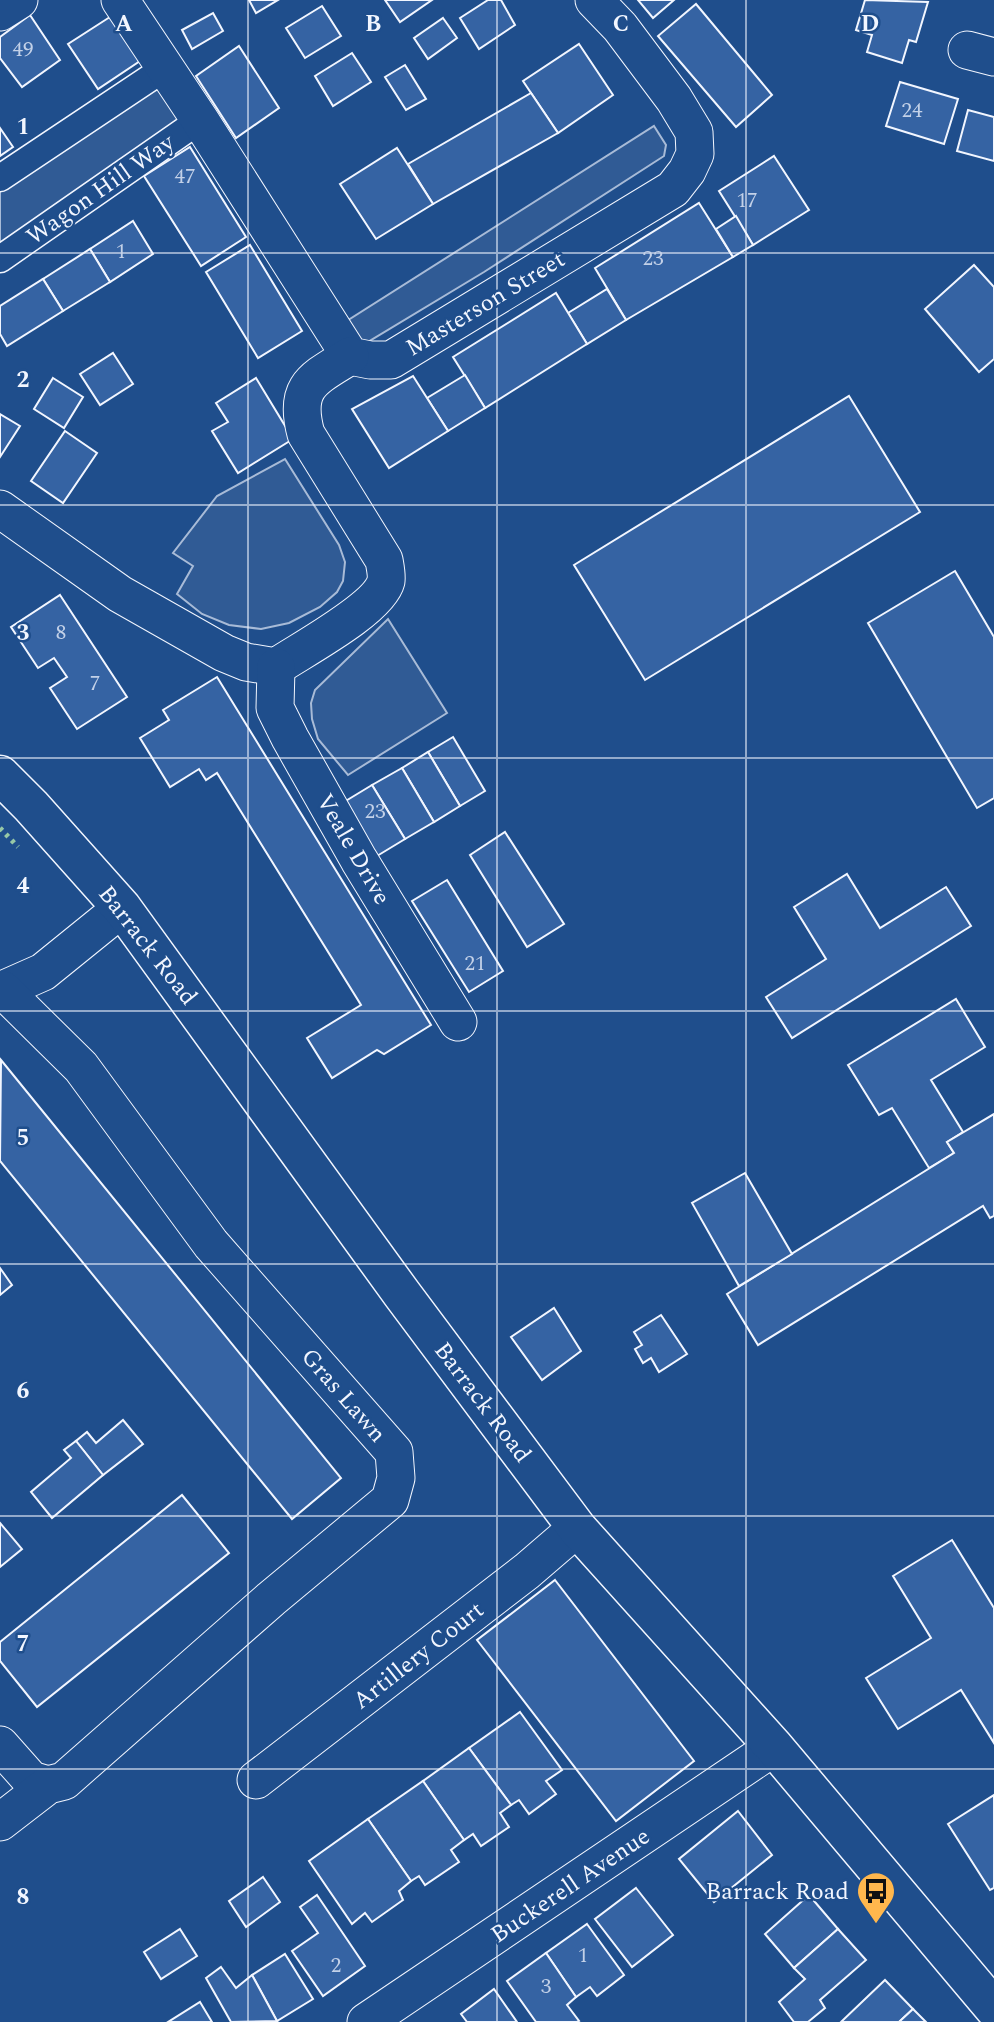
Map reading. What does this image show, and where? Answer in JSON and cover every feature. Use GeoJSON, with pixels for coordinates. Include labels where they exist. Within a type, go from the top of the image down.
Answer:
{"type":"FeatureCollection","features":[{"type":"Feature","properties":{"kind":"street"},"geometry":{"type":"LineString","coordinates":[[0,12],[19,0]]}},
{"type":"Feature","properties":{"kind":"street"},"geometry":{"type":"LineString","coordinates":[[0,509],[120,594],[246,662],[276,667],[376,600],[386,581],[384,560],[306,434],[302,419],[301,401],[314,378],[350,356],[120,0]]}},
{"type":"Feature","properties":{"kind":"street","name":"Masterson Street"},"geometry":{"type":"LineString","coordinates":[[350,356],[391,360],[673,189],[687,171],[695,154],[694,132],[674,99],[620,27],[594,0]]}},
{"type":"Feature","properties":{"kind":"street"},"geometry":{"type":"LineString","coordinates":[[0,178],[165,68]]}},
{"type":"Feature","properties":{"kind":"street","name":"Wagon Hill Way"},"geometry":{"type":"LineString","coordinates":[[0,259],[200,120]]}},
{"type":"Feature","properties":{"kind":"street","name":"Veale Drive"},"geometry":{"type":"LineString","coordinates":[[276,667],[275,708],[290,738],[359,860],[458,1022]]}},
{"type":"Feature","properties":{"kind":"street","name":"Barrack Road"},"geometry":{"type":"LineString","coordinates":[[0,775],[122,908],[395,1284],[577,1528],[774,1747],[994,2008]]}},
{"type":"Feature","properties":{"kind":"street","name":"Gras Lawn"},"geometry":{"type":"LineString","coordinates":[[0,1822],[48,1785],[64,1781],[271,1599],[390,1500],[396,1478],[394,1452],[211,1244],[81,1067],[1,991],[43,972],[122,908]]}},
{"type":"Feature","properties":{"kind":"street","name":"Artillery Court"},"geometry":{"type":"LineString","coordinates":[[256,1780],[527,1571],[577,1528]]}},
{"type":"Feature","properties":{"kind":"street"},"geometry":{"type":"LineString","coordinates":[[0,1745],[31,1780],[48,1785]]}},
{"type":"Feature","properties":{"kind":"street","name":"Buckerell Avenue"},"geometry":{"type":"LineString","coordinates":[[366,2022],[774,1747]]}},
{"type":"Feature","properties":{"kind":"shaded area"},"geometry":{"type":"Polygon","coordinates":[[[158,82],[189,133],[0,253],[0,188],[158,82]]]}},
{"type":"Feature","properties":{"kind":"shaded area"},"geometry":{"type":"Polygon","coordinates":[[[654,126],[666,145],[664,156],[484,272],[366,343],[351,336],[342,324],[654,126]]]}},
{"type":"Feature","properties":{"kind":"shaded area"},"geometry":{"type":"Polygon","coordinates":[[[285,459],[339,545],[345,562],[343,581],[337,592],[320,607],[289,623],[261,629],[229,625],[202,614],[177,594],[193,566],[173,553],[217,496],[285,459]]]}},
{"type":"Feature","properties":{"kind":"shaded area"},"geometry":{"type":"Polygon","coordinates":[[[388,619],[447,713],[348,775],[318,739],[311,703],[315,690],[388,619]]]}},
{"type":"Feature","properties":{"kind":"building"},"geometry":{"type":"Polygon","coordinates":[[[249,0],[278,0],[256,13],[249,0]]]}},
{"type":"Feature","properties":{"kind":"building"},"geometry":{"type":"Polygon","coordinates":[[[385,0],[432,0],[400,22],[385,0]]]}},
{"type":"Feature","properties":{"kind":"building"},"geometry":{"type":"Polygon","coordinates":[[[488,0],[501,0],[515,25],[479,49],[460,18],[488,0]]]}},
{"type":"Feature","properties":{"kind":"building"},"geometry":{"type":"Polygon","coordinates":[[[638,0],[674,0],[653,18],[638,0]]]}},
{"type":"Feature","properties":{"kind":"building"},"geometry":{"type":"Polygon","coordinates":[[[865,0],[928,2],[916,42],[909,40],[902,63],[867,52],[872,35],[856,30],[865,0]]]}},
{"type":"Feature","properties":{"kind":"building"},"geometry":{"type":"Polygon","coordinates":[[[696,4],[772,95],[736,127],[658,36],[696,4]]]}},
{"type":"Feature","properties":{"kind":"building"},"geometry":{"type":"Polygon","coordinates":[[[322,6],[341,36],[305,58],[286,28],[322,6]]]}},
{"type":"Feature","properties":{"kind":"building"},"geometry":{"type":"Polygon","coordinates":[[[213,13],[223,31],[192,49],[182,30],[213,13]]]}},
{"type":"Feature","properties":{"kind":"building"},"geometry":{"type":"Polygon","coordinates":[[[30,15],[60,60],[22,87],[0,58],[0,37],[30,15]]]}},
{"type":"Feature","properties":{"kind":"building"},"geometry":{"type":"Polygon","coordinates":[[[113,15],[143,59],[98,89],[68,44],[113,15]]]}},
{"type":"Feature","properties":{"kind":"building"},"geometry":{"type":"Polygon","coordinates":[[[443,18],[457,38],[428,59],[414,38],[443,18]]]}},
{"type":"Feature","properties":{"kind":"building"},"geometry":{"type":"Polygon","coordinates":[[[579,44],[613,95],[558,133],[523,81],[579,44]]]}},
{"type":"Feature","properties":{"kind":"building"},"geometry":{"type":"Polygon","coordinates":[[[239,46],[279,108],[236,138],[196,76],[239,46]]]}},
{"type":"Feature","properties":{"kind":"building"},"geometry":{"type":"Polygon","coordinates":[[[352,53],[371,82],[333,106],[315,76],[352,53]]]}},
{"type":"Feature","properties":{"kind":"building"},"geometry":{"type":"Polygon","coordinates":[[[405,65],[426,99],[406,110],[385,77],[405,65]]]}},
{"type":"Feature","properties":{"kind":"building"},"geometry":{"type":"Polygon","coordinates":[[[900,82],[958,99],[944,144],[886,126],[900,82]]]}},
{"type":"Feature","properties":{"kind":"building"},"geometry":{"type":"Polygon","coordinates":[[[531,93],[558,133],[433,204],[408,164],[531,93]]]}},
{"type":"Feature","properties":{"kind":"building"},"geometry":{"type":"Polygon","coordinates":[[[968,110],[994,117],[994,161],[957,151],[968,110]]]}},
{"type":"Feature","properties":{"kind":"building"},"geometry":{"type":"Polygon","coordinates":[[[0,128],[13,147],[0,156],[0,128]]]}},
{"type":"Feature","properties":{"kind":"building"},"geometry":{"type":"Polygon","coordinates":[[[190,147],[246,237],[201,266],[144,176],[190,147]]]}},
{"type":"Feature","properties":{"kind":"building"},"geometry":{"type":"Polygon","coordinates":[[[397,148],[433,204],[376,239],[340,184],[397,148]]]}},
{"type":"Feature","properties":{"kind":"building"},"geometry":{"type":"Polygon","coordinates":[[[774,156],[809,210],[753,245],[719,191],[774,156]]]}},
{"type":"Feature","properties":{"kind":"building"},"geometry":{"type":"Polygon","coordinates":[[[699,203],[733,257],[626,320],[595,268],[699,203]]]}},
{"type":"Feature","properties":{"kind":"building"},"geometry":{"type":"Polygon","coordinates":[[[736,216],[753,245],[733,257],[716,229],[736,216]]]}},
{"type":"Feature","properties":{"kind":"building"},"geometry":{"type":"Polygon","coordinates":[[[133,221],[153,254],[110,282],[90,249],[133,221]]]}},
{"type":"Feature","properties":{"kind":"building"},"geometry":{"type":"Polygon","coordinates":[[[250,245],[302,331],[258,358],[206,272],[250,245]]]}},
{"type":"Feature","properties":{"kind":"building"},"geometry":{"type":"Polygon","coordinates":[[[90,249],[110,282],[63,311],[43,279],[90,249]]]}},
{"type":"Feature","properties":{"kind":"building"},"geometry":{"type":"Polygon","coordinates":[[[974,265],[994,287],[994,359],[979,372],[925,309],[974,265]]]}},
{"type":"Feature","properties":{"kind":"building"},"geometry":{"type":"Polygon","coordinates":[[[43,279],[63,311],[7,346],[0,334],[0,306],[43,279]]]}},
{"type":"Feature","properties":{"kind":"building"},"geometry":{"type":"Polygon","coordinates":[[[607,289],[626,320],[587,344],[568,313],[607,289]]]}},
{"type":"Feature","properties":{"kind":"building"},"geometry":{"type":"Polygon","coordinates":[[[556,293],[587,344],[485,408],[453,357],[556,293]]]}},
{"type":"Feature","properties":{"kind":"building"},"geometry":{"type":"Polygon","coordinates":[[[113,353],[133,384],[100,405],[80,374],[113,353]]]}},
{"type":"Feature","properties":{"kind":"building"},"geometry":{"type":"Polygon","coordinates":[[[465,375],[485,408],[448,431],[427,398],[465,375]]]}},
{"type":"Feature","properties":{"kind":"building"},"geometry":{"type":"Polygon","coordinates":[[[413,376],[448,431],[389,468],[352,409],[413,376]]]}},
{"type":"Feature","properties":{"kind":"building"},"geometry":{"type":"Polygon","coordinates":[[[53,378],[83,397],[64,428],[34,409],[53,378]]]}},
{"type":"Feature","properties":{"kind":"building"},"geometry":{"type":"Polygon","coordinates":[[[256,378],[293,439],[238,473],[212,431],[228,422],[216,403],[256,378]]]}},
{"type":"Feature","properties":{"kind":"building"},"geometry":{"type":"Polygon","coordinates":[[[849,396],[920,512],[645,680],[574,565],[849,396]]]}},
{"type":"Feature","properties":{"kind":"building"},"geometry":{"type":"Polygon","coordinates":[[[0,414],[20,426],[0,457],[0,414]]]}},
{"type":"Feature","properties":{"kind":"building"},"geometry":{"type":"Polygon","coordinates":[[[65,431],[97,453],[63,503],[31,481],[65,431]]]}},
{"type":"Feature","properties":{"kind":"building"},"geometry":{"type":"Polygon","coordinates":[[[955,571],[994,637],[994,798],[977,808],[868,623],[955,571]]]}},
{"type":"Feature","properties":{"kind":"building"},"geometry":{"type":"Polygon","coordinates":[[[60,595],[127,697],[77,729],[50,688],[67,677],[54,658],[38,668],[11,627],[60,595]]]}},
{"type":"Feature","properties":{"kind":"building"},"geometry":{"type":"Polygon","coordinates":[[[217,677],[431,1025],[384,1054],[377,1050],[332,1078],[307,1038],[361,1005],[217,773],[206,780],[199,769],[170,787],[140,738],[169,720],[163,710],[217,677]]]}},
{"type":"Feature","properties":{"kind":"building"},"geometry":{"type":"Polygon","coordinates":[[[453,737],[485,791],[460,806],[428,752],[453,737]]]}},
{"type":"Feature","properties":{"kind":"building"},"geometry":{"type":"Polygon","coordinates":[[[428,752],[460,806],[434,822],[402,768],[428,752]]]}},
{"type":"Feature","properties":{"kind":"building"},"geometry":{"type":"Polygon","coordinates":[[[402,768],[434,822],[405,839],[372,785],[402,768]]]}},
{"type":"Feature","properties":{"kind":"building"},"geometry":{"type":"Polygon","coordinates":[[[372,785],[405,839],[377,856],[344,802],[372,785]]]}},
{"type":"Feature","properties":{"kind":"building"},"geometry":{"type":"Polygon","coordinates":[[[505,832],[564,924],[527,947],[470,855],[505,832]]]}},
{"type":"Feature","properties":{"kind":"building"},"geometry":{"type":"Polygon","coordinates":[[[847,874],[880,928],[946,887],[971,926],[792,1038],[766,997],[826,959],[794,907],[847,874]]]}},
{"type":"Feature","properties":{"kind":"building"},"geometry":{"type":"Polygon","coordinates":[[[447,880],[503,971],[469,992],[412,901],[447,880]]]}},
{"type":"Feature","properties":{"kind":"building"},"geometry":{"type":"Polygon","coordinates":[[[956,999],[985,1047],[931,1080],[963,1132],[947,1142],[954,1153],[929,1168],[892,1108],[879,1115],[848,1065],[956,999]]]}},
{"type":"Feature","properties":{"kind":"building"},"geometry":{"type":"Polygon","coordinates":[[[1,1060],[341,1478],[292,1519],[0,1161],[1,1060]]]}},
{"type":"Feature","properties":{"kind":"building"},"geometry":{"type":"Polygon","coordinates":[[[994,1114],[994,1216],[990,1218],[983,1206],[758,1345],[727,1294],[954,1153],[947,1142],[994,1114]]]}},
{"type":"Feature","properties":{"kind":"building"},"geometry":{"type":"Polygon","coordinates":[[[745,1173],[792,1254],[739,1286],[692,1203],[745,1173]]]}},
{"type":"Feature","properties":{"kind":"building"},"geometry":{"type":"Polygon","coordinates":[[[0,1268],[12,1285],[0,1295],[0,1268]]]}},
{"type":"Feature","properties":{"kind":"building"},"geometry":{"type":"Polygon","coordinates":[[[554,1308],[581,1351],[542,1380],[511,1337],[554,1308]]]}},
{"type":"Feature","properties":{"kind":"building"},"geometry":{"type":"Polygon","coordinates":[[[661,1315],[687,1354],[659,1372],[651,1358],[643,1363],[635,1349],[642,1345],[634,1332],[661,1315]]]}},
{"type":"Feature","properties":{"kind":"building"},"geometry":{"type":"Polygon","coordinates":[[[123,1420],[143,1444],[103,1475],[76,1441],[87,1432],[96,1443],[123,1420]]]}},
{"type":"Feature","properties":{"kind":"building"},"geometry":{"type":"Polygon","coordinates":[[[76,1441],[103,1475],[52,1518],[31,1492],[71,1458],[64,1450],[76,1441]]]}},
{"type":"Feature","properties":{"kind":"building"},"geometry":{"type":"Polygon","coordinates":[[[182,1495],[229,1553],[37,1707],[0,1661],[0,1642],[182,1495]]]}},
{"type":"Feature","properties":{"kind":"building"},"geometry":{"type":"Polygon","coordinates":[[[0,1523],[22,1549],[0,1567],[0,1523]]]}},
{"type":"Feature","properties":{"kind":"building"},"geometry":{"type":"Polygon","coordinates":[[[952,1540],[994,1608],[994,1743],[961,1690],[898,1729],[866,1678],[931,1638],[893,1576],[952,1540]]]}},
{"type":"Feature","properties":{"kind":"building"},"geometry":{"type":"Polygon","coordinates":[[[555,1580],[694,1761],[616,1821],[477,1640],[555,1580]]]}},
{"type":"Feature","properties":{"kind":"building"},"geometry":{"type":"Polygon","coordinates":[[[520,1712],[562,1770],[546,1781],[556,1794],[529,1814],[519,1800],[511,1805],[469,1748],[520,1712]]]}},
{"type":"Feature","properties":{"kind":"building"},"geometry":{"type":"Polygon","coordinates":[[[469,1748],[511,1805],[500,1813],[509,1827],[481,1846],[473,1834],[464,1840],[423,1781],[469,1748]]]}},
{"type":"Feature","properties":{"kind":"building"},"geometry":{"type":"Polygon","coordinates":[[[423,1781],[464,1840],[451,1850],[459,1862],[425,1885],[419,1876],[411,1881],[368,1819],[423,1781]]]}},
{"type":"Feature","properties":{"kind":"building"},"geometry":{"type":"Polygon","coordinates":[[[994,1795],[994,1888],[990,1890],[948,1824],[994,1795]]]}},
{"type":"Feature","properties":{"kind":"building"},"geometry":{"type":"Polygon","coordinates":[[[738,1811],[772,1855],[714,1902],[679,1859],[738,1811]]]}},
{"type":"Feature","properties":{"kind":"building"},"geometry":{"type":"Polygon","coordinates":[[[368,1819],[411,1881],[399,1891],[403,1900],[372,1922],[365,1913],[352,1924],[309,1861],[368,1819]]]}},
{"type":"Feature","properties":{"kind":"building"},"geometry":{"type":"Polygon","coordinates":[[[263,1877],[280,1902],[246,1927],[229,1901],[263,1877]]]}},
{"type":"Feature","properties":{"kind":"building"},"geometry":{"type":"Polygon","coordinates":[[[636,1888],[673,1935],[632,1967],[595,1919],[636,1888]]]}},
{"type":"Feature","properties":{"kind":"building"},"geometry":{"type":"Polygon","coordinates":[[[317,1895],[365,1966],[323,1996],[292,1951],[318,1933],[300,1907],[317,1895]]]}},
{"type":"Feature","properties":{"kind":"building"},"geometry":{"type":"Polygon","coordinates":[[[809,1895],[838,1929],[794,1968],[765,1934],[809,1895]]]}},
{"type":"Feature","properties":{"kind":"building"},"geometry":{"type":"Polygon","coordinates":[[[587,1924],[624,1975],[597,1996],[590,1987],[576,1997],[546,1953],[587,1924]]]}},
{"type":"Feature","properties":{"kind":"building"},"geometry":{"type":"Polygon","coordinates":[[[180,1929],[197,1956],[161,1979],[144,1952],[180,1929]]]}},
{"type":"Feature","properties":{"kind":"building"},"geometry":{"type":"Polygon","coordinates":[[[838,1929],[866,1960],[820,2000],[825,2008],[808,2022],[794,2022],[779,2002],[805,1979],[794,1968],[838,1929]]]}},
{"type":"Feature","properties":{"kind":"building"},"geometry":{"type":"Polygon","coordinates":[[[546,1953],[576,1997],[567,2005],[579,2021],[577,2022],[536,2022],[507,1981],[546,1953]]]}},
{"type":"Feature","properties":{"kind":"building"},"geometry":{"type":"Polygon","coordinates":[[[285,1954],[313,1999],[277,2021],[252,1975],[285,1954]]]}},
{"type":"Feature","properties":{"kind":"building"},"geometry":{"type":"Polygon","coordinates":[[[221,1967],[236,1988],[252,1975],[277,2021],[231,2022],[206,1978],[221,1967]]]}},
{"type":"Feature","properties":{"kind":"building"},"geometry":{"type":"Polygon","coordinates":[[[885,1980],[913,2009],[899,2022],[841,2022],[885,1980]]]}},
{"type":"Feature","properties":{"kind":"building"},"geometry":{"type":"Polygon","coordinates":[[[494,1989],[517,2022],[467,2022],[461,2014],[494,1989]]]}},
{"type":"Feature","properties":{"kind":"building"},"geometry":{"type":"Polygon","coordinates":[[[200,2002],[212,2022],[168,2022],[200,2002]]]}},
{"type":"Feature","properties":{"kind":"building"},"geometry":{"type":"Polygon","coordinates":[[[913,2009],[926,2022],[899,2022],[913,2009]]]}},
{"type":"Feature","properties":{"kind":"hedge"},"geometry":{"type":"LineString","coordinates":[[0,828],[18,847]]}},
{"type":"Feature","properties":{"kind":"place","name":"Barrack Road"},"geometry":{"type":"Point","coordinates":[876,1925]}}]}
